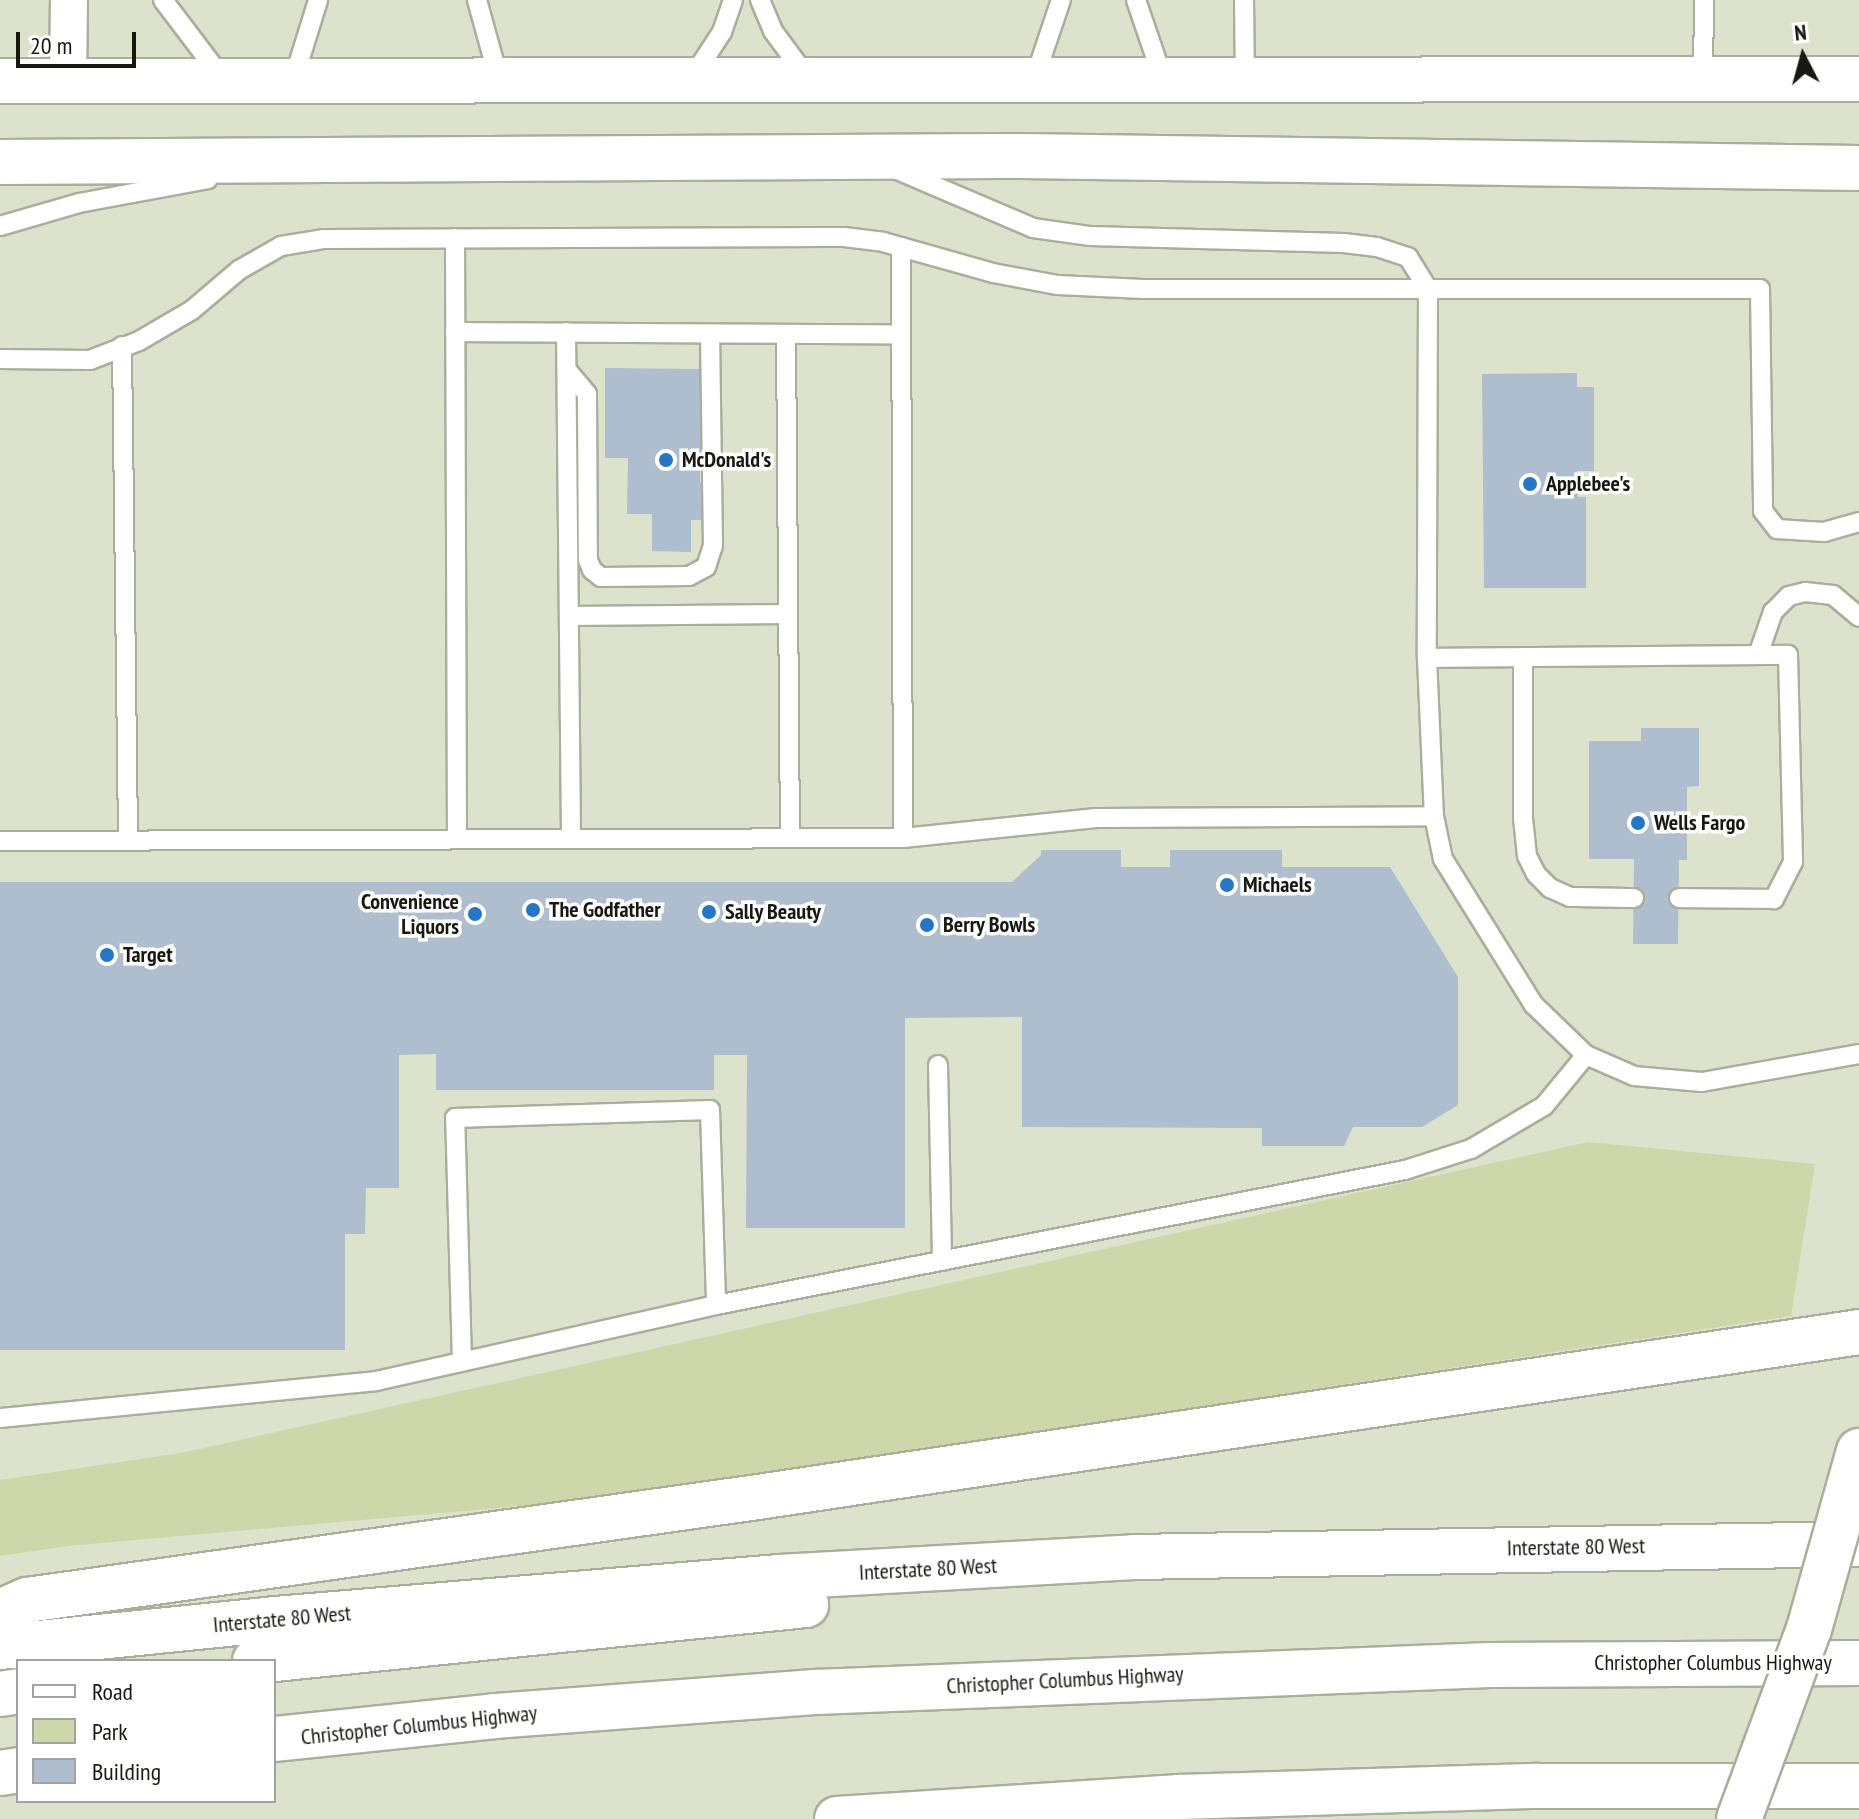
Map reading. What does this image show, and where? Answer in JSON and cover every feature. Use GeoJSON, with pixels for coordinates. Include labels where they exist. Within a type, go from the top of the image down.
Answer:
{"type":"FeatureCollection","features":[{"type":"Feature","properties":{"kind":"main road"},"geometry":{"type":"LineString","coordinates":[[0,81],[1859,79]]}},
{"type":"Feature","properties":{"kind":"main road"},"geometry":{"type":"LineString","coordinates":[[0,162],[866,156],[1859,168]]}},
{"type":"Feature","properties":{"kind":"main road"},"geometry":{"type":"LineString","coordinates":[[0,1612],[27,1600],[789,1492],[1859,1332]]}},
{"type":"Feature","properties":{"kind":"main road"},"geometry":{"type":"LineString","coordinates":[[1739,1819],[1809,1629],[1859,1451]]}},
{"type":"Feature","properties":{"kind":"main road","name":"Interstate 80 West"},"geometry":{"type":"LineString","coordinates":[[0,1647],[275,1619],[779,1577],[1134,1557],[1859,1544]]}},
{"type":"Feature","properties":{"kind":"main road"},"geometry":{"type":"LineString","coordinates":[[275,1659],[801,1606],[1546,1548]]}},
{"type":"Feature","properties":{"kind":"main road","name":"Christopher Columbus Highway"},"geometry":{"type":"LineString","coordinates":[[276,1739],[495,1716],[847,1690],[1489,1665],[1859,1663]]}},
{"type":"Feature","properties":{"kind":"main road"},"geometry":{"type":"LineString","coordinates":[[837,1819],[1210,1796],[1538,1786],[1859,1786]]}},
{"type":"Feature","properties":{"kind":"street"},"geometry":{"type":"LineString","coordinates":[[68,80],[69,0]]}},
{"type":"Feature","properties":{"kind":"lane"},"geometry":{"type":"LineString","coordinates":[[163,0],[224,81]]}},
{"type":"Feature","properties":{"kind":"lane"},"geometry":{"type":"LineString","coordinates":[[477,0],[499,80]]}},
{"type":"Feature","properties":{"kind":"lane"},"geometry":{"type":"LineString","coordinates":[[690,80],[722,32],[733,0]]}},
{"type":"Feature","properties":{"kind":"lane"},"geometry":{"type":"LineString","coordinates":[[760,0],[773,31],[809,79]]}},
{"type":"Feature","properties":{"kind":"lane"},"geometry":{"type":"LineString","coordinates":[[1034,80],[1061,0]]}},
{"type":"Feature","properties":{"kind":"lane"},"geometry":{"type":"LineString","coordinates":[[1136,0],[1163,79]]}},
{"type":"Feature","properties":{"kind":"lane"},"geometry":{"type":"LineString","coordinates":[[1244,0],[1245,79]]}},
{"type":"Feature","properties":{"kind":"lane"},"geometry":{"type":"LineString","coordinates":[[1703,79],[1704,0]]}},
{"type":"Feature","properties":{"kind":"lane"},"geometry":{"type":"LineString","coordinates":[[292,82],[317,1]]}},
{"type":"Feature","properties":{"kind":"lane"},"geometry":{"type":"LineString","coordinates":[[866,156],[1033,228],[1090,236],[1377,247],[1408,257],[1428,289],[1427,658],[1434,816],[1443,859],[1534,1005],[1586,1055],[1634,1076],[1702,1082],[1859,1054]]}},
{"type":"Feature","properties":{"kind":"lane"},"geometry":{"type":"LineString","coordinates":[[0,226],[79,203],[300,161]]}},
{"type":"Feature","properties":{"kind":"lane"},"geometry":{"type":"LineString","coordinates":[[0,359],[90,360],[139,341],[192,310],[239,270],[281,246],[324,239],[844,237],[901,247],[993,273],[1058,285],[1143,289],[1760,289],[1763,511],[1777,529],[1824,532],[1859,522]]}},
{"type":"Feature","properties":{"kind":"lane"},"geometry":{"type":"LineString","coordinates":[[455,238],[457,839]]}},
{"type":"Feature","properties":{"kind":"lane"},"geometry":{"type":"LineString","coordinates":[[901,247],[903,838]]}},
{"type":"Feature","properties":{"kind":"lane"},"geometry":{"type":"LineString","coordinates":[[455,332],[901,334]]}},
{"type":"Feature","properties":{"kind":"lane"},"geometry":{"type":"LineString","coordinates":[[566,332],[571,839]]}},
{"type":"Feature","properties":{"kind":"lane"},"geometry":{"type":"LineString","coordinates":[[567,370],[587,394],[588,560],[592,570],[601,577],[689,576],[706,567],[713,546],[710,334]]}},
{"type":"Feature","properties":{"kind":"lane"},"geometry":{"type":"LineString","coordinates":[[786,334],[790,838]]}},
{"type":"Feature","properties":{"kind":"lane"},"geometry":{"type":"LineString","coordinates":[[122,346],[128,841]]}},
{"type":"Feature","properties":{"kind":"lane"},"geometry":{"type":"LineString","coordinates":[[1758,655],[1773,612],[1789,596],[1805,592],[1833,595],[1859,617]]}},
{"type":"Feature","properties":{"kind":"lane"},"geometry":{"type":"LineString","coordinates":[[569,616],[788,614]]}},
{"type":"Feature","properties":{"kind":"lane"},"geometry":{"type":"LineString","coordinates":[[1427,658],[1788,655],[1793,862],[1774,899],[1679,898]]}},
{"type":"Feature","properties":{"kind":"lane"},"geometry":{"type":"LineString","coordinates":[[1523,657],[1523,818],[1527,856],[1536,874],[1550,888],[1570,897],[1634,898]]}},
{"type":"Feature","properties":{"kind":"lane"},"geometry":{"type":"LineString","coordinates":[[0,841],[903,838],[1096,818],[1434,816]]}},
{"type":"Feature","properties":{"kind":"lane"},"geometry":{"type":"LineString","coordinates":[[0,1418],[376,1381],[716,1305],[1405,1170],[1471,1149],[1544,1106],[1586,1055]]}},
{"type":"Feature","properties":{"kind":"lane"},"geometry":{"type":"LineString","coordinates":[[938,1065],[942,1261]]}},
{"type":"Feature","properties":{"kind":"lane"},"geometry":{"type":"LineString","coordinates":[[462,1362],[455,1118],[710,1110],[716,1305]]}},
{"type":"Feature","properties":{"kind":"green space"},"geometry":{"type":"Polygon","coordinates":[[[1588,1142],[1815,1164],[1791,1316],[588,1500],[68,1546],[0,1556],[0,1480],[181,1453],[1588,1142]]]}},
{"type":"Feature","properties":{"kind":"building","name":"McDonald's"},"geometry":{"type":"Polygon","coordinates":[[[605,368],[701,369],[700,426],[710,426],[710,460],[700,460],[700,482],[709,483],[709,520],[691,520],[691,552],[652,551],[652,514],[627,514],[628,458],[605,458],[605,368]]]}},
{"type":"Feature","properties":{"kind":"building","name":"Applebee's"},"geometry":{"type":"Polygon","coordinates":[[[1577,373],[1577,387],[1594,387],[1594,471],[1577,471],[1578,497],[1586,497],[1586,588],[1484,588],[1482,374],[1577,373]]]}},
{"type":"Feature","properties":{"kind":"building","name":"Wells Fargo"},"geometry":{"type":"Polygon","coordinates":[[[1641,728],[1699,728],[1699,786],[1687,787],[1687,860],[1679,860],[1678,944],[1633,944],[1634,859],[1589,859],[1589,741],[1641,741],[1641,728]]]}},
{"type":"Feature","properties":{"kind":"building"},"geometry":{"type":"Polygon","coordinates":[[[1041,850],[1121,850],[1121,867],[1170,867],[1170,850],[1282,850],[1282,867],[1390,867],[1458,977],[1458,1105],[1422,1127],[1353,1127],[1344,1146],[1262,1146],[1262,1128],[1022,1127],[1022,1017],[905,1018],[905,1228],[746,1228],[747,1055],[714,1055],[714,1090],[436,1090],[436,1054],[399,1055],[399,1188],[366,1188],[365,1234],[345,1234],[345,1350],[0,1350],[0,882],[1012,882],[1041,855],[1041,850]]]}},
{"type":"Feature","properties":{"kind":"place","name":"McDonald's"},"geometry":{"type":"Point","coordinates":[666,460]}},
{"type":"Feature","properties":{"kind":"place","name":"Applebee's"},"geometry":{"type":"Point","coordinates":[1530,484]}},
{"type":"Feature","properties":{"kind":"place","name":"Wells Fargo"},"geometry":{"type":"Point","coordinates":[1638,823]}},
{"type":"Feature","properties":{"kind":"place","name":"Michaels"},"geometry":{"type":"Point","coordinates":[1227,885]}},
{"type":"Feature","properties":{"kind":"place","name":"The Godfather"},"geometry":{"type":"Point","coordinates":[533,910]}},
{"type":"Feature","properties":{"kind":"place","name":"Sally Beauty"},"geometry":{"type":"Point","coordinates":[709,912]}},
{"type":"Feature","properties":{"kind":"place","name":"Convenience Liquors"},"geometry":{"type":"Point","coordinates":[475,914]}},
{"type":"Feature","properties":{"kind":"place","name":"Berry Bowls"},"geometry":{"type":"Point","coordinates":[927,925]}},
{"type":"Feature","properties":{"kind":"place","name":"Target"},"geometry":{"type":"Point","coordinates":[107,955]}}]}
